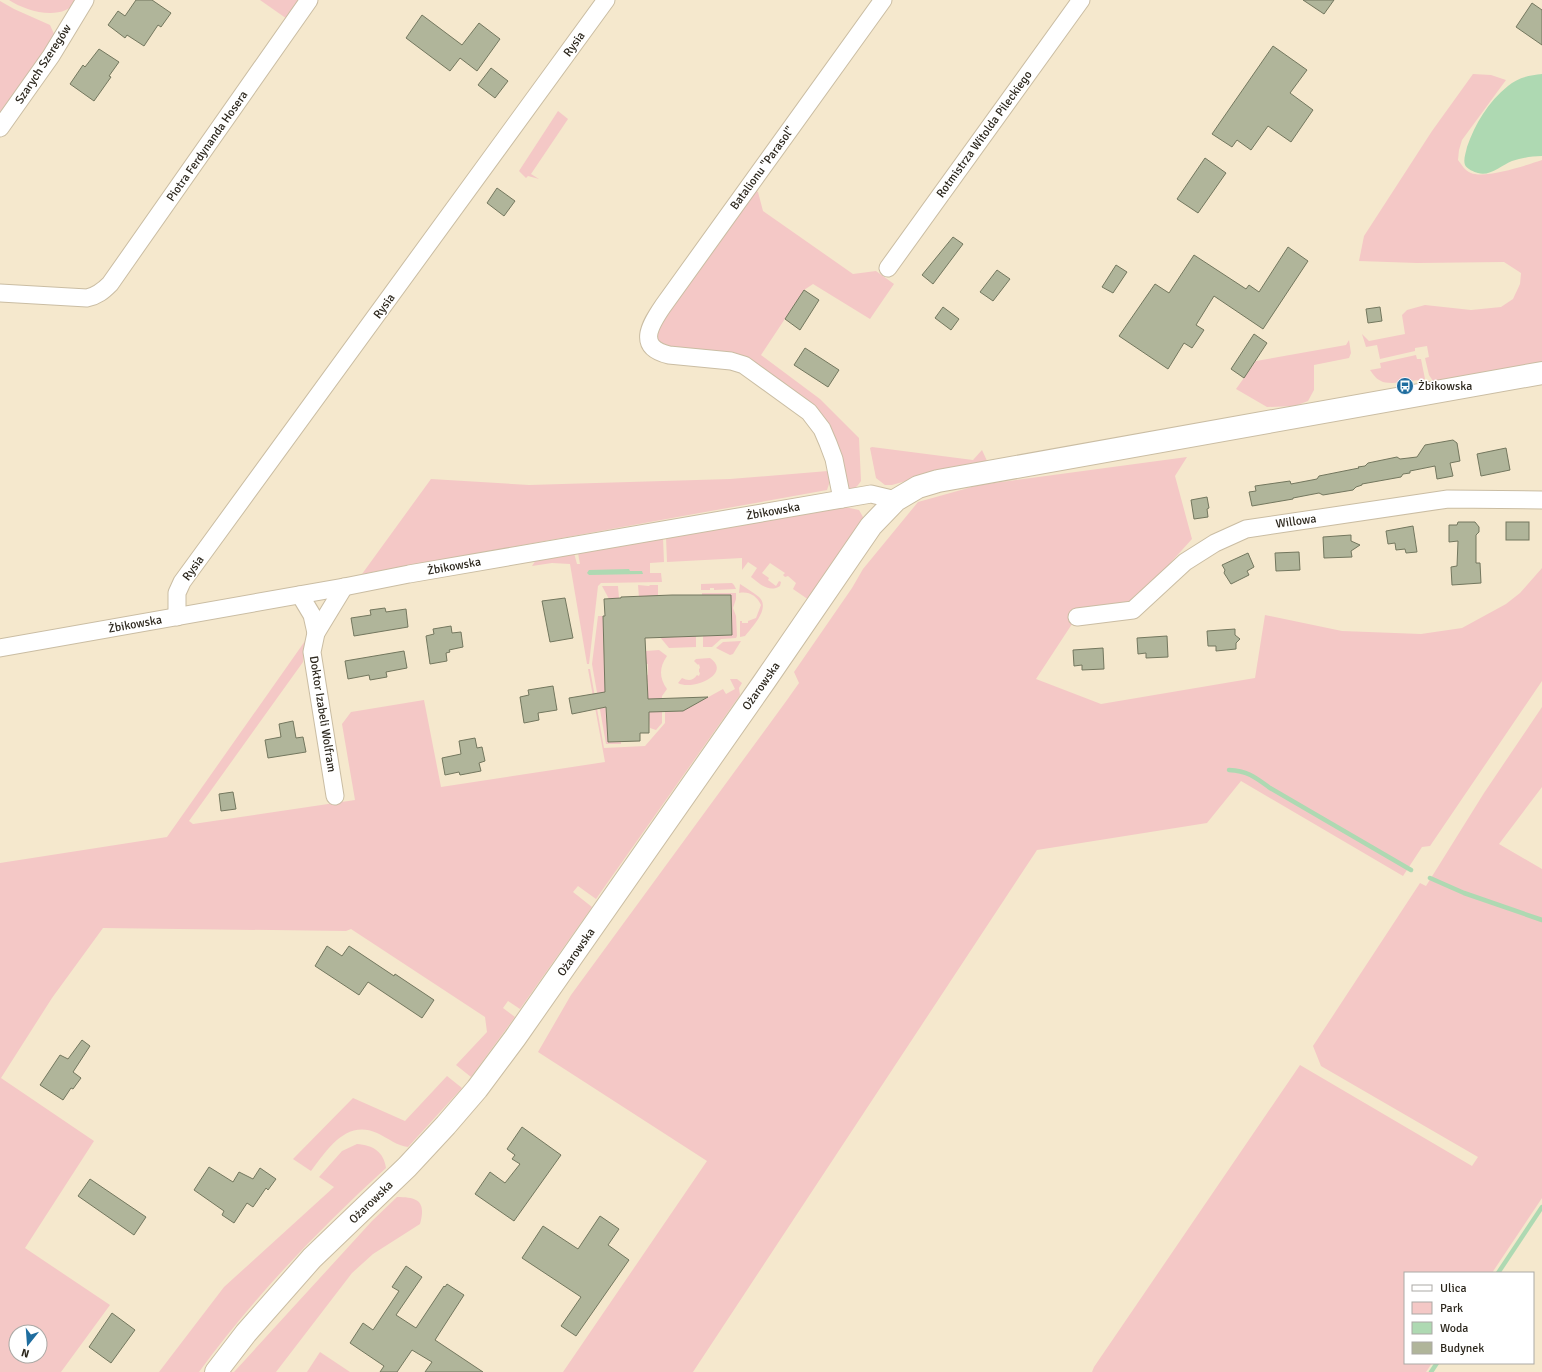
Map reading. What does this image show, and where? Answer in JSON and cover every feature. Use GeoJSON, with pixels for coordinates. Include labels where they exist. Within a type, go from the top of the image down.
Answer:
{"type":"FeatureCollection","features":[{"type":"Feature","properties":{"kind":"main road"},"geometry":{"type":"LineString","coordinates":[[896,500],[918,487],[938,481],[1542,373]]}},
{"type":"Feature","properties":{"kind":"main road","name":"Ożarowska"},"geometry":{"type":"LineString","coordinates":[[216,1372],[278,1295],[312,1258],[407,1167],[477,1089],[569,961],[871,526],[896,500]]}},
{"type":"Feature","properties":{"kind":"street","name":"Szarych Szeregów"},"geometry":{"type":"LineString","coordinates":[[0,128],[51,56],[85,0]]}},
{"type":"Feature","properties":{"kind":"street","name":"Piotra Ferdynanda Hosera"},"geometry":{"type":"LineString","coordinates":[[0,292],[87,298],[104,291],[309,0]]}},
{"type":"Feature","properties":{"kind":"street","name":"Rysia"},"geometry":{"type":"LineString","coordinates":[[177,617],[177,593],[179,587],[606,0]]}},
{"type":"Feature","properties":{"kind":"street","name":"Batalionu \"Parasol\""},"geometry":{"type":"LineString","coordinates":[[842,499],[834,459],[828,443],[822,429],[809,412],[744,365],[731,361],[658,353],[648,339],[650,327],[663,306],[883,0]]}},
{"type":"Feature","properties":{"kind":"street","name":"Rotmistrza Witolda Pileckiego"},"geometry":{"type":"LineString","coordinates":[[888,268],[1081,0]]}},
{"type":"Feature","properties":{"kind":"street","name":"Żbikowska"},"geometry":{"type":"LineString","coordinates":[[0,648],[300,595],[409,574],[871,494],[896,500]]}},
{"type":"Feature","properties":{"kind":"street","name":"Willowa"},"geometry":{"type":"LineString","coordinates":[[1077,617],[1133,610],[1185,562],[1215,543],[1246,529],[1448,499],[1542,500]]}},
{"type":"Feature","properties":{"kind":"street","name":"Doktor Izabeli Wolfram"},"geometry":{"type":"LineString","coordinates":[[335,796],[312,652],[316,633],[344,587]]}},
{"type":"Feature","properties":{"kind":"street","name":"Doktor Izabeli Wolfram"},"geometry":{"type":"LineString","coordinates":[[300,595],[312,615],[316,633]]}},
{"type":"Feature","properties":{"kind":"green space"},"geometry":{"type":"Polygon","coordinates":[[[9,0],[78,0],[71,7],[63,11],[45,13],[25,8],[9,0]]]}},
{"type":"Feature","properties":{"kind":"green space"},"geometry":{"type":"Polygon","coordinates":[[[260,0],[305,0],[290,21],[260,0]]]}},
{"type":"Feature","properties":{"kind":"green space"},"geometry":{"type":"Polygon","coordinates":[[[0,1],[50,25],[55,36],[0,112],[0,1]]]}},
{"type":"Feature","properties":{"kind":"green space"},"geometry":{"type":"Polygon","coordinates":[[[1473,74],[1491,75],[1506,80],[1462,140],[1458,160],[1464,168],[1471,173],[1477,174],[1496,173],[1542,160],[1542,362],[1433,381],[1429,375],[1425,358],[1429,357],[1427,346],[1415,348],[1415,351],[1380,359],[1377,345],[1366,347],[1362,334],[1369,341],[1405,334],[1402,315],[1407,310],[1425,305],[1471,310],[1501,307],[1513,299],[1520,284],[1521,273],[1504,262],[1417,263],[1359,261],[1364,236],[1432,131],[1473,74]]]}},
{"type":"Feature","properties":{"kind":"green space"},"geometry":{"type":"Polygon","coordinates":[[[558,111],[568,119],[531,174],[539,179],[528,176],[526,178],[519,171],[558,111]]]}},
{"type":"Feature","properties":{"kind":"green space"},"geometry":{"type":"Polygon","coordinates":[[[752,188],[758,192],[763,211],[853,274],[876,271],[894,284],[870,319],[813,284],[804,290],[761,355],[820,399],[859,438],[861,481],[854,488],[848,489],[831,436],[744,359],[670,350],[656,339],[659,318],[752,188]]]}},
{"type":"Feature","properties":{"kind":"green space"},"geometry":{"type":"Polygon","coordinates":[[[1349,340],[1351,353],[1349,358],[1314,365],[1314,390],[1308,401],[1295,406],[1267,407],[1236,389],[1256,361],[1346,345],[1349,340]]]}},
{"type":"Feature","properties":{"kind":"green space"},"geometry":{"type":"Polygon","coordinates":[[[1416,355],[1417,359],[1421,359],[1425,379],[1390,383],[1381,381],[1370,370],[1381,368],[1380,363],[1416,355]]]}},
{"type":"Feature","properties":{"kind":"green space"},"geometry":{"type":"Polygon","coordinates":[[[872,447],[973,460],[982,450],[988,463],[937,472],[892,485],[885,485],[876,478],[870,448],[872,447]]]}},
{"type":"Feature","properties":{"kind":"green space"},"geometry":{"type":"Polygon","coordinates":[[[1187,457],[1175,476],[1192,539],[1134,603],[1070,613],[1072,624],[1036,679],[1101,704],[1255,678],[1265,615],[1342,631],[1421,634],[1462,628],[1506,604],[1520,593],[1542,568],[1542,681],[1430,846],[1422,847],[1403,876],[1241,781],[1207,823],[1037,850],[693,1372],[563,1372],[707,1161],[538,1052],[571,995],[799,683],[794,672],[852,588],[863,569],[918,502],[979,485],[1187,457]]]}},
{"type":"Feature","properties":{"kind":"green space"},"geometry":{"type":"Polygon","coordinates":[[[828,471],[830,481],[827,490],[362,574],[431,479],[529,485],[730,479],[828,471]]]}},
{"type":"Feature","properties":{"kind":"green space"},"geometry":{"type":"Polygon","coordinates":[[[845,507],[859,510],[863,517],[860,526],[809,600],[793,589],[796,583],[788,576],[785,577],[783,575],[785,573],[770,563],[762,573],[776,586],[779,581],[781,582],[780,586],[772,589],[765,587],[751,577],[757,568],[748,562],[742,570],[742,558],[667,562],[666,537],[845,507]]]}},
{"type":"Feature","properties":{"kind":"green space"},"geometry":{"type":"Polygon","coordinates":[[[663,538],[664,562],[650,563],[650,573],[661,573],[662,582],[601,583],[598,586],[589,664],[587,664],[570,564],[552,563],[532,566],[536,560],[574,553],[577,564],[580,564],[578,553],[663,538]]]}},
{"type":"Feature","properties":{"kind":"green space"},"geometry":{"type":"Polygon","coordinates":[[[732,583],[736,589],[714,590],[714,588],[710,588],[710,590],[701,590],[701,584],[732,583]]]}},
{"type":"Feature","properties":{"kind":"green space"},"geometry":{"type":"Polygon","coordinates":[[[740,584],[759,597],[763,606],[762,612],[756,623],[745,636],[740,637],[740,621],[742,621],[742,623],[748,623],[748,621],[756,618],[761,605],[752,595],[739,593],[740,584]]]}},
{"type":"Feature","properties":{"kind":"green space"},"geometry":{"type":"Polygon","coordinates":[[[638,585],[658,585],[658,597],[639,598],[638,585]]]}},
{"type":"Feature","properties":{"kind":"green space"},"geometry":{"type":"Polygon","coordinates":[[[602,586],[618,586],[619,598],[609,599],[602,586]]]}},
{"type":"Feature","properties":{"kind":"green space"},"geometry":{"type":"Polygon","coordinates":[[[702,593],[736,593],[733,608],[736,616],[736,638],[721,639],[712,647],[703,647],[703,636],[732,635],[731,595],[702,596],[702,593]]]}},
{"type":"Feature","properties":{"kind":"green space"},"geometry":{"type":"Polygon","coordinates":[[[598,616],[603,616],[606,720],[608,721],[609,742],[621,742],[621,744],[606,744],[592,664],[598,616]]]}},
{"type":"Feature","properties":{"kind":"green space"},"geometry":{"type":"Polygon","coordinates":[[[696,636],[696,647],[669,648],[660,637],[696,636]]]}},
{"type":"Feature","properties":{"kind":"green space"},"geometry":{"type":"Polygon","coordinates":[[[305,641],[303,662],[189,821],[193,824],[355,800],[342,724],[351,712],[424,700],[441,787],[605,762],[588,669],[590,669],[604,748],[645,746],[665,723],[665,712],[683,711],[723,689],[726,694],[735,689],[730,679],[737,679],[742,683],[739,688],[740,695],[596,899],[578,886],[573,892],[592,907],[520,1009],[508,1001],[503,1008],[515,1017],[471,1077],[456,1065],[487,1032],[485,1017],[351,929],[346,931],[103,928],[52,998],[1,1078],[94,1141],[25,1248],[110,1305],[61,1372],[0,1372],[0,863],[167,837],[305,641]]]}},
{"type":"Feature","properties":{"kind":"green space"},"geometry":{"type":"Polygon","coordinates":[[[741,641],[733,654],[730,655],[716,648],[723,642],[741,641]]]}},
{"type":"Feature","properties":{"kind":"green space"},"geometry":{"type":"Polygon","coordinates":[[[659,650],[667,656],[662,664],[661,677],[667,689],[662,696],[662,723],[656,730],[650,728],[648,717],[648,664],[646,664],[646,651],[659,650]]]}},
{"type":"Feature","properties":{"kind":"green space"},"geometry":{"type":"Polygon","coordinates":[[[710,658],[716,664],[717,670],[708,680],[692,685],[678,683],[682,678],[690,680],[697,675],[699,676],[700,668],[699,664],[698,665],[694,661],[696,659],[710,658]]]}},
{"type":"Feature","properties":{"kind":"green space"},"geometry":{"type":"Polygon","coordinates":[[[1542,707],[1542,787],[1499,844],[1542,869],[1542,1198],[1493,1272],[1404,1272],[1404,1364],[1431,1364],[1426,1372],[1092,1372],[1300,1065],[1472,1166],[1478,1157],[1321,1066],[1313,1046],[1420,883],[1426,886],[1484,793],[1542,707]]]}},
{"type":"Feature","properties":{"kind":"green space"},"geometry":{"type":"Polygon","coordinates":[[[447,1076],[462,1088],[408,1147],[396,1143],[377,1133],[366,1130],[356,1130],[347,1133],[338,1139],[311,1171],[293,1159],[353,1098],[405,1121],[447,1076]]]}},
{"type":"Feature","properties":{"kind":"green space"},"geometry":{"type":"Polygon","coordinates":[[[357,1144],[368,1146],[377,1150],[385,1162],[386,1168],[311,1240],[264,1291],[199,1372],[159,1372],[224,1287],[334,1187],[319,1177],[342,1151],[357,1144]]]}},
{"type":"Feature","properties":{"kind":"green space"},"geometry":{"type":"Polygon","coordinates":[[[397,1197],[411,1198],[419,1202],[422,1210],[420,1224],[373,1254],[352,1273],[276,1372],[234,1372],[372,1221],[397,1197]]]}},
{"type":"Feature","properties":{"kind":"green space"},"geometry":{"type":"Polygon","coordinates":[[[320,1352],[350,1372],[307,1372],[320,1352]]]}},
{"type":"Feature","properties":{"kind":"water"},"geometry":{"type":"Polygon","coordinates":[[[1542,74],[1542,156],[1527,157],[1512,161],[1491,172],[1482,174],[1476,173],[1467,168],[1464,161],[1467,147],[1478,122],[1488,106],[1501,92],[1515,81],[1528,76],[1542,74]]]}},
{"type":"Feature","properties":{"kind":"water"},"geometry":{"type":"Polygon","coordinates":[[[629,569],[630,571],[642,571],[643,574],[589,575],[587,573],[589,570],[629,569]]]}},
{"type":"Feature","properties":{"kind":"building"},"geometry":{"type":"Polygon","coordinates":[[[136,0],[152,0],[171,13],[161,27],[158,25],[144,46],[127,35],[125,38],[108,25],[118,11],[125,16],[136,0]]]}},
{"type":"Feature","properties":{"kind":"building"},"geometry":{"type":"Polygon","coordinates":[[[1303,0],[1334,0],[1324,14],[1303,0]]]}},
{"type":"Feature","properties":{"kind":"building"},"geometry":{"type":"Polygon","coordinates":[[[1532,3],[1542,10],[1542,45],[1516,27],[1532,3]]]}},
{"type":"Feature","properties":{"kind":"building"},"geometry":{"type":"Polygon","coordinates":[[[422,15],[462,45],[479,23],[500,39],[477,71],[460,58],[450,71],[406,38],[422,15]]]}},
{"type":"Feature","properties":{"kind":"building"},"geometry":{"type":"Polygon","coordinates":[[[1273,46],[1307,70],[1290,93],[1313,110],[1291,142],[1268,126],[1251,150],[1237,140],[1232,147],[1212,134],[1273,46]]]}},
{"type":"Feature","properties":{"kind":"building"},"geometry":{"type":"Polygon","coordinates":[[[99,49],[119,62],[109,76],[111,77],[94,101],[70,84],[83,65],[85,67],[99,49]]]}},
{"type":"Feature","properties":{"kind":"building"},"geometry":{"type":"Polygon","coordinates":[[[491,68],[508,81],[495,98],[478,85],[491,68]]]}},
{"type":"Feature","properties":{"kind":"building"},"geometry":{"type":"Polygon","coordinates":[[[1205,158],[1226,173],[1198,213],[1177,199],[1205,158]]]}},
{"type":"Feature","properties":{"kind":"building"},"geometry":{"type":"Polygon","coordinates":[[[497,188],[515,201],[504,216],[487,203],[497,188]]]}},
{"type":"Feature","properties":{"kind":"building"},"geometry":{"type":"Polygon","coordinates":[[[953,237],[963,244],[933,284],[922,275],[953,237]]]}},
{"type":"Feature","properties":{"kind":"building"},"geometry":{"type":"Polygon","coordinates":[[[1288,247],[1308,261],[1263,329],[1214,296],[1196,325],[1204,330],[1192,348],[1184,343],[1168,369],[1119,336],[1155,284],[1169,293],[1194,255],[1246,289],[1249,285],[1259,292],[1288,247]]]}},
{"type":"Feature","properties":{"kind":"building"},"geometry":{"type":"Polygon","coordinates":[[[1116,265],[1127,272],[1113,293],[1102,287],[1116,265]]]}},
{"type":"Feature","properties":{"kind":"building"},"geometry":{"type":"Polygon","coordinates":[[[997,270],[1010,279],[993,301],[980,292],[997,270]]]}},
{"type":"Feature","properties":{"kind":"building"},"geometry":{"type":"Polygon","coordinates":[[[804,290],[819,300],[800,330],[785,319],[804,290]]]}},
{"type":"Feature","properties":{"kind":"building"},"geometry":{"type":"Polygon","coordinates":[[[943,307],[959,319],[951,330],[935,318],[943,307]]]}},
{"type":"Feature","properties":{"kind":"building"},"geometry":{"type":"Polygon","coordinates":[[[1380,307],[1382,321],[1368,323],[1366,309],[1380,307]]]}},
{"type":"Feature","properties":{"kind":"building"},"geometry":{"type":"Polygon","coordinates":[[[1254,334],[1267,343],[1244,378],[1231,369],[1254,334]]]}},
{"type":"Feature","properties":{"kind":"building"},"geometry":{"type":"Polygon","coordinates":[[[805,348],[839,370],[828,387],[794,365],[805,348]]]}},
{"type":"Feature","properties":{"kind":"building"},"geometry":{"type":"Polygon","coordinates":[[[1453,440],[1457,443],[1460,461],[1450,463],[1453,476],[1437,479],[1435,466],[1410,471],[1410,473],[1403,474],[1401,477],[1362,484],[1353,490],[1323,495],[1319,493],[1252,506],[1249,492],[1256,491],[1255,486],[1290,481],[1291,484],[1317,479],[1319,476],[1359,468],[1358,467],[1365,466],[1368,463],[1397,457],[1400,459],[1417,457],[1425,445],[1453,440]]]}},
{"type":"Feature","properties":{"kind":"building"},"geometry":{"type":"Polygon","coordinates":[[[1506,448],[1510,470],[1481,476],[1477,454],[1506,448]]]}},
{"type":"Feature","properties":{"kind":"building"},"geometry":{"type":"Polygon","coordinates":[[[1207,497],[1209,508],[1207,509],[1208,517],[1194,519],[1191,500],[1207,497]]]}},
{"type":"Feature","properties":{"kind":"building"},"geometry":{"type":"Polygon","coordinates":[[[1458,522],[1475,522],[1479,527],[1479,532],[1476,535],[1476,563],[1480,563],[1481,583],[1452,585],[1451,567],[1457,566],[1458,541],[1449,542],[1449,525],[1457,525],[1458,522]]]}},
{"type":"Feature","properties":{"kind":"building"},"geometry":{"type":"Polygon","coordinates":[[[1506,522],[1529,522],[1529,540],[1506,540],[1506,522]]]}},
{"type":"Feature","properties":{"kind":"building"},"geometry":{"type":"Polygon","coordinates":[[[1413,526],[1417,552],[1406,553],[1405,549],[1396,550],[1395,543],[1388,544],[1386,531],[1413,526]]]}},
{"type":"Feature","properties":{"kind":"building"},"geometry":{"type":"Polygon","coordinates":[[[1351,535],[1351,541],[1360,545],[1351,551],[1352,557],[1324,558],[1323,537],[1351,535]]]}},
{"type":"Feature","properties":{"kind":"building"},"geometry":{"type":"Polygon","coordinates":[[[1299,552],[1300,570],[1276,571],[1275,553],[1299,552]]]}},
{"type":"Feature","properties":{"kind":"building"},"geometry":{"type":"Polygon","coordinates":[[[1248,553],[1254,567],[1247,571],[1249,575],[1231,584],[1224,573],[1225,570],[1222,565],[1248,553]]]}},
{"type":"Feature","properties":{"kind":"building"},"geometry":{"type":"Polygon","coordinates":[[[672,595],[731,595],[732,635],[645,638],[648,699],[708,697],[683,711],[649,712],[649,733],[640,733],[640,741],[608,742],[606,707],[572,714],[569,698],[605,692],[604,599],[672,595]]]}},
{"type":"Feature","properties":{"kind":"building"},"geometry":{"type":"Polygon","coordinates":[[[565,598],[573,638],[550,642],[542,601],[565,598]]]}},
{"type":"Feature","properties":{"kind":"building"},"geometry":{"type":"Polygon","coordinates":[[[385,608],[386,612],[406,609],[408,627],[354,636],[351,618],[371,615],[370,610],[385,608]]]}},
{"type":"Feature","properties":{"kind":"building"},"geometry":{"type":"Polygon","coordinates":[[[451,626],[452,633],[461,632],[463,647],[449,650],[450,652],[446,653],[447,661],[430,664],[426,636],[434,634],[433,629],[451,626]]]}},
{"type":"Feature","properties":{"kind":"building"},"geometry":{"type":"Polygon","coordinates":[[[1235,629],[1235,635],[1240,639],[1236,643],[1236,649],[1216,651],[1216,646],[1208,646],[1207,631],[1235,629]]]}},
{"type":"Feature","properties":{"kind":"building"},"geometry":{"type":"Polygon","coordinates":[[[1167,636],[1168,657],[1146,658],[1146,653],[1138,654],[1137,638],[1167,636]]]}},
{"type":"Feature","properties":{"kind":"building"},"geometry":{"type":"Polygon","coordinates":[[[1103,648],[1104,669],[1082,670],[1082,665],[1074,666],[1073,650],[1103,648]]]}},
{"type":"Feature","properties":{"kind":"building"},"geometry":{"type":"Polygon","coordinates":[[[404,651],[407,668],[386,672],[387,677],[370,680],[369,675],[348,679],[345,661],[404,651]]]}},
{"type":"Feature","properties":{"kind":"building"},"geometry":{"type":"Polygon","coordinates":[[[553,686],[557,710],[538,713],[539,720],[524,723],[520,697],[529,695],[528,690],[553,686]]]}},
{"type":"Feature","properties":{"kind":"building"},"geometry":{"type":"Polygon","coordinates":[[[293,721],[296,738],[303,737],[306,752],[268,758],[265,740],[281,737],[279,724],[293,721]]]}},
{"type":"Feature","properties":{"kind":"building"},"geometry":{"type":"Polygon","coordinates":[[[475,738],[477,748],[482,747],[485,761],[479,763],[481,771],[460,775],[459,772],[445,775],[442,758],[461,754],[459,741],[475,738]]]}},
{"type":"Feature","properties":{"kind":"building"},"geometry":{"type":"Polygon","coordinates":[[[233,792],[236,809],[221,811],[219,794],[233,792]]]}},
{"type":"Feature","properties":{"kind":"building"},"geometry":{"type":"Polygon","coordinates":[[[327,946],[342,956],[349,946],[434,1000],[422,1018],[368,982],[359,995],[315,966],[327,946]]]}},
{"type":"Feature","properties":{"kind":"building"},"geometry":{"type":"Polygon","coordinates":[[[82,1040],[90,1046],[73,1072],[81,1078],[73,1089],[71,1088],[63,1100],[40,1085],[60,1055],[68,1059],[82,1040]]]}},
{"type":"Feature","properties":{"kind":"building"},"geometry":{"type":"Polygon","coordinates":[[[522,1127],[561,1155],[514,1221],[475,1194],[490,1172],[505,1183],[520,1164],[512,1159],[515,1155],[507,1149],[522,1127]]]}},
{"type":"Feature","properties":{"kind":"building"},"geometry":{"type":"Polygon","coordinates":[[[209,1167],[233,1182],[239,1172],[253,1179],[260,1168],[276,1179],[268,1190],[266,1188],[253,1207],[247,1203],[234,1223],[222,1215],[224,1211],[194,1190],[209,1167]]]}},
{"type":"Feature","properties":{"kind":"building"},"geometry":{"type":"Polygon","coordinates":[[[90,1179],[146,1217],[134,1235],[78,1196],[90,1179]]]}},
{"type":"Feature","properties":{"kind":"building"},"geometry":{"type":"Polygon","coordinates":[[[600,1216],[619,1229],[608,1245],[629,1260],[576,1336],[561,1326],[581,1297],[522,1258],[543,1226],[578,1249],[600,1216]]]}},
{"type":"Feature","properties":{"kind":"building"},"geometry":{"type":"Polygon","coordinates":[[[406,1266],[422,1277],[396,1315],[416,1328],[444,1286],[445,1287],[447,1284],[464,1295],[435,1340],[483,1372],[425,1372],[432,1362],[412,1350],[397,1372],[380,1372],[384,1366],[350,1343],[363,1323],[373,1330],[399,1291],[392,1287],[406,1266]]]}},
{"type":"Feature","properties":{"kind":"building"},"geometry":{"type":"Polygon","coordinates":[[[112,1313],[135,1330],[111,1363],[89,1347],[112,1313]]]}},
{"type":"Feature","properties":{"kind":"waterway"},"geometry":{"type":"LineString","coordinates":[[1229,770],[1251,775],[1270,788],[1411,870]]}},
{"type":"Feature","properties":{"kind":"waterway"},"geometry":{"type":"LineString","coordinates":[[1430,878],[1464,893],[1542,920]]}},
{"type":"Feature","properties":{"kind":"waterway"},"geometry":{"type":"LineString","coordinates":[[1499,1272],[1542,1207]]}},
{"type":"Feature","properties":{"kind":"waterway"},"geometry":{"type":"LineString","coordinates":[[1431,1372],[1436,1364]]}},
{"type":"Feature","properties":{"kind":"place","name":"Żbikowska"},"geometry":{"type":"Point","coordinates":[1405,386]}}]}
